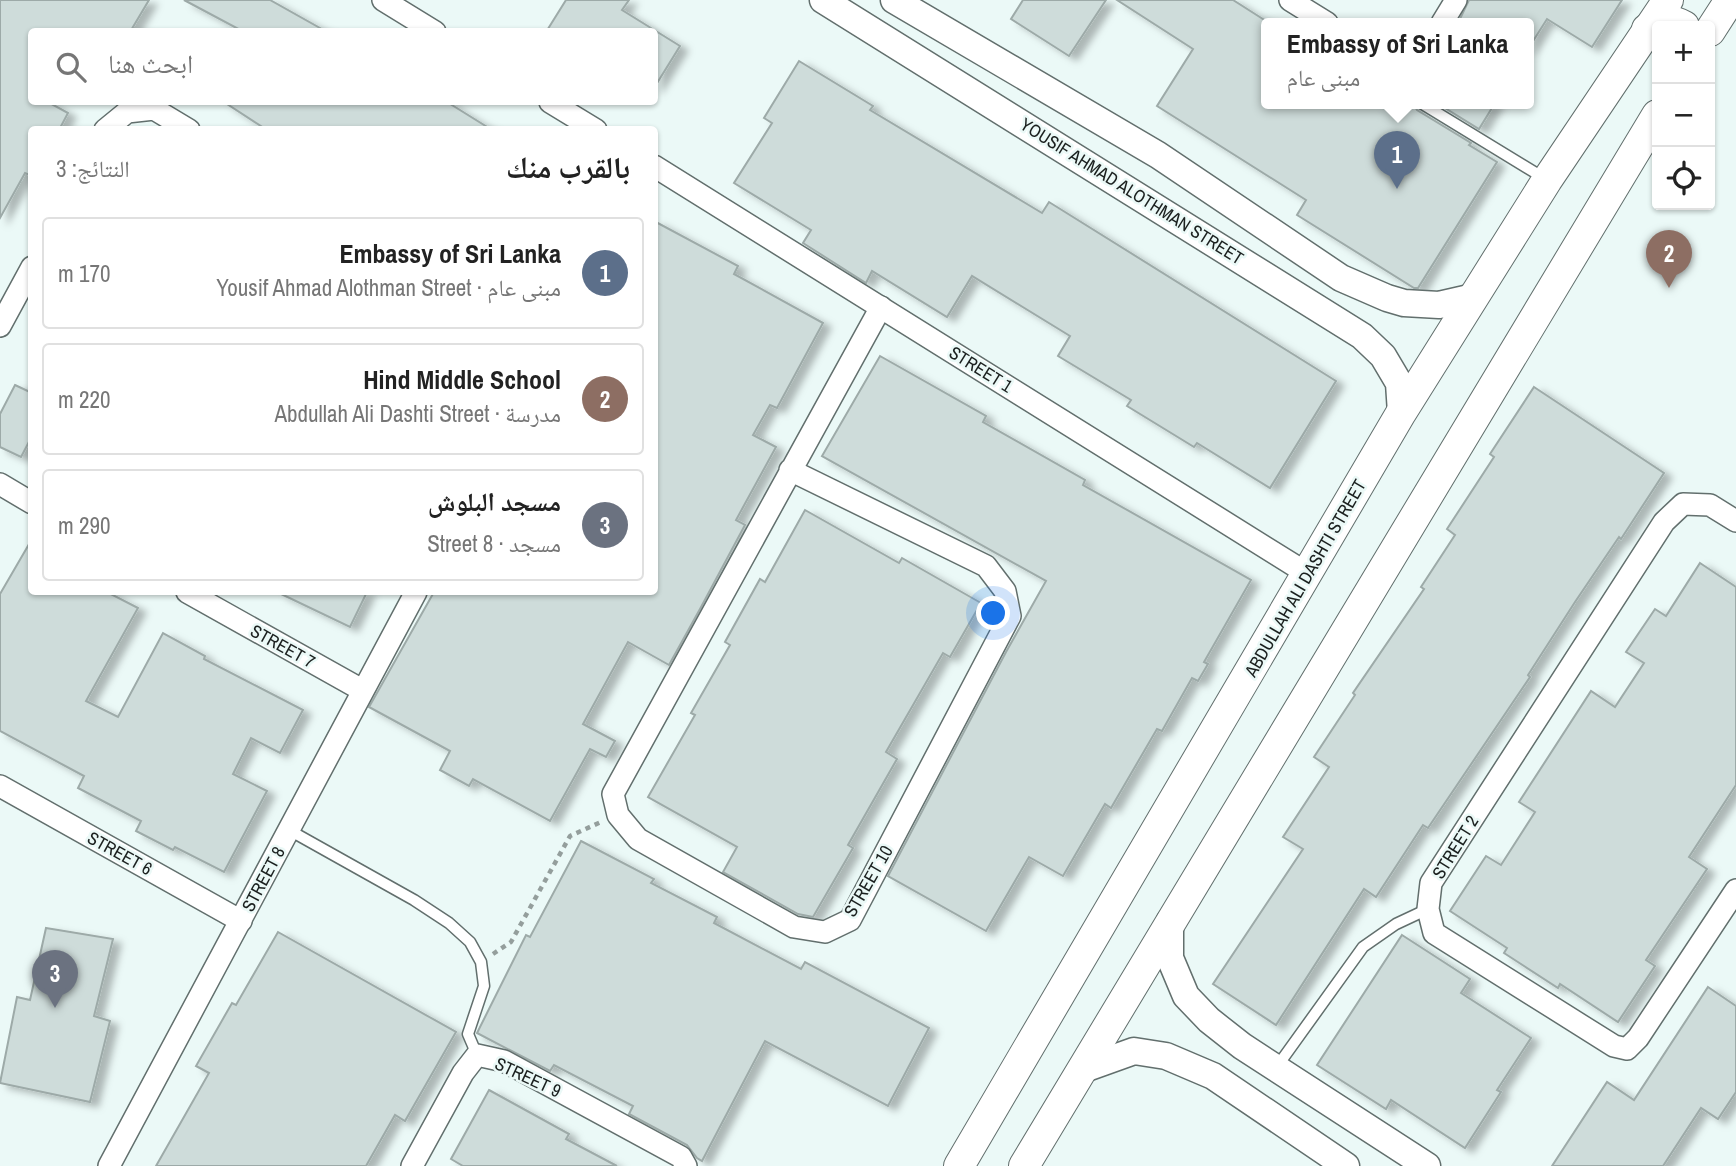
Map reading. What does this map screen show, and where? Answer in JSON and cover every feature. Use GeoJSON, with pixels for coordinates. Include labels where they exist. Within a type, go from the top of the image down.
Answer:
{"type":"FeatureCollection","features":[{"type":"Feature","properties":{"kind":"main road","name":"ABDULLAH ALI DASHTI STREET"},"geometry":{"type":"LineString","coordinates":[[959,1166],[1401,413],[1547,180],[1668,0]]}},
{"type":"Feature","properties":{"kind":"main road"},"geometry":{"type":"LineString","coordinates":[[1715,23],[1730,0]]}},
{"type":"Feature","properties":{"kind":"main road"},"geometry":{"type":"LineString","coordinates":[[1647,29],[1652,25]]}},
{"type":"Feature","properties":{"kind":"main road"},"geometry":{"type":"LineString","coordinates":[[1024,1166],[1652,123]]}},
{"type":"Feature","properties":{"kind":"street"},"geometry":{"type":"LineString","coordinates":[[383,0],[428,28]]}},
{"type":"Feature","properties":{"kind":"street","name":"YOUSIF AHMAD ALOTHMAN STREET"},"geometry":{"type":"LineString","coordinates":[[823,0],[1362,336],[1383,356],[1399,383],[1401,413]]}},
{"type":"Feature","properties":{"kind":"street"},"geometry":{"type":"LineString","coordinates":[[849,0],[927,49],[933,45],[936,37],[930,23]]}},
{"type":"Feature","properties":{"kind":"street"},"geometry":{"type":"LineString","coordinates":[[894,0],[1158,155],[1341,278],[1404,303],[1439,305],[1474,297]]}},
{"type":"Feature","properties":{"kind":"street"},"geometry":{"type":"LineString","coordinates":[[1290,0],[1319,18]]}},
{"type":"Feature","properties":{"kind":"street"},"geometry":{"type":"LineString","coordinates":[[1445,18],[1456,0]]}},
{"type":"Feature","properties":{"kind":"street"},"geometry":{"type":"LineString","coordinates":[[967,88],[967,78],[970,75],[976,72],[989,73],[1122,152],[1144,159],[1158,155]]}},
{"type":"Feature","properties":{"kind":"street"},"geometry":{"type":"LineString","coordinates":[[555,105],[589,126]]}},
{"type":"Feature","properties":{"kind":"street"},"geometry":{"type":"LineString","coordinates":[[110,126],[127,113],[154,109],[182,126]]}},
{"type":"Feature","properties":{"kind":"street","name":"STREET 1"},"geometry":{"type":"LineString","coordinates":[[658,168],[1308,574]]}},
{"type":"Feature","properties":{"kind":"street"},"geometry":{"type":"LineString","coordinates":[[1178,220],[1192,216],[1204,219],[1334,298],[1345,288],[1341,278]]}},
{"type":"Feature","properties":{"kind":"street"},"geometry":{"type":"LineString","coordinates":[[0,326],[28,274]]}},
{"type":"Feature","properties":{"kind":"street"},"geometry":{"type":"LineString","coordinates":[[618,815],[613,794],[881,307]]}},
{"type":"Feature","properties":{"kind":"street","name":"STREET 10"},"geometry":{"type":"LineString","coordinates":[[618,815],[638,839],[794,927],[825,932],[850,920],[1010,616],[1005,591],[986,566],[790,470]]}},
{"type":"Feature","properties":{"kind":"street"},"geometry":{"type":"LineString","coordinates":[[0,485],[28,501]]}},
{"type":"Feature","properties":{"kind":"street","name":"STREET 2"},"geometry":{"type":"LineString","coordinates":[[1428,909],[1431,883],[1664,522],[1683,504],[1710,506],[1736,522]]}},
{"type":"Feature","properties":{"kind":"street","name":"STREET 7"},"geometry":{"type":"LineString","coordinates":[[200,595],[362,690]]}},
{"type":"Feature","properties":{"kind":"street","name":"STREET 8"},"geometry":{"type":"LineString","coordinates":[[110,1166],[414,595]]}},
{"type":"Feature","properties":{"kind":"street","name":"STREET 6"},"geometry":{"type":"LineString","coordinates":[[0,786],[241,921]]}},
{"type":"Feature","properties":{"kind":"street"},"geometry":{"type":"LineString","coordinates":[[1428,909],[1434,933],[1614,1045],[1628,1049],[1736,890]]}},
{"type":"Feature","properties":{"kind":"street"},"geometry":{"type":"LineString","coordinates":[[1170,921],[1170,958],[1186,996],[1209,1020],[1242,1046],[1427,1166]]}},
{"type":"Feature","properties":{"kind":"street"},"geometry":{"type":"LineString","coordinates":[[1213,1076],[1212,1059],[1217,1051],[1233,1044],[1242,1046]]}},
{"type":"Feature","properties":{"kind":"street"},"geometry":{"type":"LineString","coordinates":[[1081,1070],[1134,1051],[1166,1056],[1213,1076],[1346,1166]]}},
{"type":"Feature","properties":{"kind":"street","name":"STREET 9"},"geometry":{"type":"LineString","coordinates":[[412,1166],[463,1073],[477,1055],[504,1061],[681,1157],[686,1166]]}},
{"type":"Feature","properties":{"kind":"lane"},"geometry":{"type":"LineString","coordinates":[[1431,109],[1547,180]]}},
{"type":"Feature","properties":{"kind":"lane"},"geometry":{"type":"LineString","coordinates":[[289,830],[414,900],[449,923],[470,942],[481,962],[484,986],[468,1034],[477,1055]]}},
{"type":"Feature","properties":{"kind":"lane"},"geometry":{"type":"LineString","coordinates":[[1276,1068],[1363,947],[1396,924],[1428,909]]}},
{"type":"Feature","properties":{"kind":"path"},"geometry":{"type":"LineString","coordinates":[[481,962],[512,942],[570,836],[618,815]]}},
{"type":"Feature","properties":{"kind":"building"},"geometry":{"type":"Polygon","coordinates":[[[0,0],[149,0],[132,28],[28,28],[28,105],[53,105],[68,113],[61,126],[28,126],[28,174],[25,173],[0,218],[0,0]]]}},
{"type":"Feature","properties":{"kind":"building"},"geometry":{"type":"Polygon","coordinates":[[[184,0],[270,0],[320,28],[236,28],[184,0]]]}},
{"type":"Feature","properties":{"kind":"building"},"geometry":{"type":"Polygon","coordinates":[[[566,0],[629,0],[622,10],[651,28],[548,28],[566,0]]]}},
{"type":"Feature","properties":{"kind":"building"},"geometry":{"type":"Polygon","coordinates":[[[1023,0],[1106,0],[1069,56],[1011,19],[1023,0]]]}},
{"type":"Feature","properties":{"kind":"building"},"geometry":{"type":"Polygon","coordinates":[[[1117,0],[1233,0],[1261,18],[1261,109],[1416,109],[1497,162],[1418,288],[1297,215],[1306,200],[1157,106],[1193,49],[1117,0]]]}},
{"type":"Feature","properties":{"kind":"building"},"geometry":{"type":"Polygon","coordinates":[[[1469,0],[1622,0],[1592,47],[1547,19],[1534,40],[1534,18],[1460,18],[1469,0]]]}},
{"type":"Feature","properties":{"kind":"building"},"geometry":{"type":"Polygon","coordinates":[[[658,32],[680,46],[658,82],[658,32]]]}},
{"type":"Feature","properties":{"kind":"building"},"geometry":{"type":"Polygon","coordinates":[[[799,61],[873,106],[870,110],[1042,213],[1049,202],[1336,381],[1270,488],[1197,443],[1194,447],[1127,406],[1131,400],[1058,356],[1070,336],[972,276],[947,317],[872,271],[866,283],[803,243],[811,230],[734,183],[772,123],[764,118],[799,61]]]}},
{"type":"Feature","properties":{"kind":"building"},"geometry":{"type":"Polygon","coordinates":[[[229,105],[452,105],[486,126],[261,126],[229,105]]]}},
{"type":"Feature","properties":{"kind":"building"},"geometry":{"type":"Polygon","coordinates":[[[1447,109],[1491,109],[1479,129],[1447,109]]]}},
{"type":"Feature","properties":{"kind":"building"},"geometry":{"type":"Polygon","coordinates":[[[658,223],[738,266],[734,274],[823,323],[777,408],[770,405],[753,435],[776,447],[736,520],[745,525],[700,609],[669,665],[628,642],[583,724],[615,741],[606,757],[590,749],[550,821],[473,779],[469,786],[440,770],[450,751],[369,707],[432,595],[658,595],[658,223]]]}},
{"type":"Feature","properties":{"kind":"building"},"geometry":{"type":"Polygon","coordinates":[[[880,356],[986,416],[983,422],[1085,480],[1083,485],[1251,580],[1204,662],[1208,664],[1198,681],[1192,678],[1162,731],[1157,729],[1111,808],[1105,804],[1063,876],[1029,857],[986,931],[888,876],[1046,581],[822,456],[880,356]]]}},
{"type":"Feature","properties":{"kind":"building"},"geometry":{"type":"Polygon","coordinates":[[[15,385],[28,391],[28,444],[21,457],[0,447],[0,414],[15,385]]]}},
{"type":"Feature","properties":{"kind":"building"},"geometry":{"type":"Polygon","coordinates":[[[1534,387],[1664,473],[1575,602],[1528,675],[1530,677],[1428,828],[1423,825],[1376,897],[1364,889],[1276,1025],[1213,984],[1303,849],[1283,837],[1329,767],[1314,757],[1355,695],[1353,693],[1424,589],[1421,587],[1455,535],[1447,529],[1494,457],[1490,454],[1534,387]]]}},
{"type":"Feature","properties":{"kind":"building"},"geometry":{"type":"Polygon","coordinates":[[[805,510],[899,563],[902,558],[981,603],[950,657],[943,653],[886,752],[897,759],[848,845],[853,848],[813,917],[798,914],[723,872],[737,847],[648,797],[695,715],[691,713],[730,645],[725,642],[760,579],[765,582],[805,510]]]}},
{"type":"Feature","properties":{"kind":"building"},"geometry":{"type":"Polygon","coordinates":[[[28,546],[28,595],[113,595],[138,608],[86,701],[118,717],[163,633],[205,656],[204,659],[303,710],[280,753],[251,738],[233,774],[267,791],[224,872],[136,831],[141,821],[78,788],[84,776],[0,731],[0,594],[28,546]]]}},
{"type":"Feature","properties":{"kind":"building"},"geometry":{"type":"Polygon","coordinates":[[[1700,563],[1736,587],[1736,785],[1689,857],[1707,869],[1646,960],[1655,966],[1618,1022],[1560,984],[1558,988],[1504,953],[1507,948],[1450,911],[1486,856],[1501,865],[1535,812],[1519,802],[1591,691],[1615,707],[1644,663],[1626,652],[1655,609],[1666,616],[1700,563]]]}},
{"type":"Feature","properties":{"kind":"building"},"geometry":{"type":"Polygon","coordinates":[[[283,595],[366,595],[350,627],[283,595]]]}},
{"type":"Feature","properties":{"kind":"building"},"geometry":{"type":"Polygon","coordinates":[[[581,841],[654,879],[651,883],[717,917],[714,923],[801,969],[805,962],[929,1028],[888,1106],[765,1041],[702,1161],[687,1145],[629,1114],[633,1106],[554,1065],[550,1071],[477,1033],[526,935],[530,937],[581,841]]]}},
{"type":"Feature","properties":{"kind":"building"},"geometry":{"type":"Polygon","coordinates":[[[46,928],[113,939],[94,1016],[110,1021],[90,1102],[0,1083],[17,997],[30,1000],[46,928]]]}},
{"type":"Feature","properties":{"kind":"building"},"geometry":{"type":"Polygon","coordinates":[[[278,932],[456,1032],[405,1121],[395,1115],[366,1166],[156,1166],[209,1073],[196,1066],[232,1003],[236,1005],[278,932]]]}},
{"type":"Feature","properties":{"kind":"building"},"geometry":{"type":"Polygon","coordinates":[[[1402,935],[1470,979],[1461,993],[1531,1038],[1497,1090],[1501,1092],[1465,1148],[1391,1100],[1386,1109],[1317,1065],[1402,935]]]}},
{"type":"Feature","properties":{"kind":"building"},"geometry":{"type":"Polygon","coordinates":[[[1708,987],[1736,1006],[1736,1092],[1718,1119],[1701,1108],[1663,1166],[1552,1166],[1607,1082],[1634,1100],[1708,987]]]}},
{"type":"Feature","properties":{"kind":"building"},"geometry":{"type":"Polygon","coordinates":[[[489,1090],[569,1134],[566,1139],[617,1166],[463,1166],[451,1159],[489,1090]]]}},
{"type":"Feature","properties":{"kind":"place","name":"Embassy of Sri Lanka"},"geometry":{"type":"Point","coordinates":[1397,189]}},
{"type":"Feature","properties":{"kind":"place","name":"Hind Middle School"},"geometry":{"type":"Point","coordinates":[1669,288]}},
{"type":"Feature","properties":{"kind":"place","name":"مسجد البلوش"},"geometry":{"type":"Point","coordinates":[55,1008]}}]}
